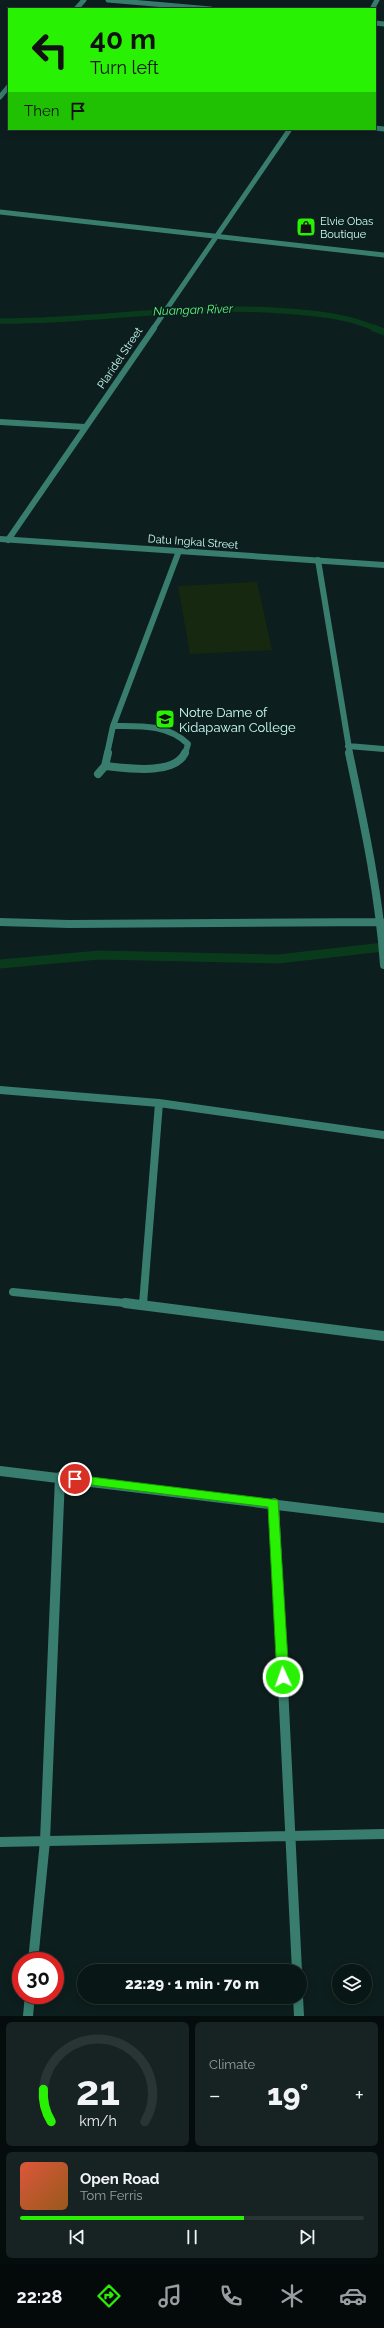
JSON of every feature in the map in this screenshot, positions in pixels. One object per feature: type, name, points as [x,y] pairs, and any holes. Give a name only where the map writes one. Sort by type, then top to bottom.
[{"type":"street","points":[[77,8],[84,0]]},
{"type":"street","points":[[108,0],[199,8]]},
{"type":"street","name":"Plaridel Street","points":[[8,540],[215,236],[289,130]]},
{"type":"street","points":[[0,212],[384,255]]},
{"type":"street","points":[[0,422],[85,427]]},
{"type":"street","name":"Datu Ingkal Street","points":[[0,539],[384,565]]},
{"type":"street","points":[[98,774],[105,766],[113,726],[179,551]]},
{"type":"street","points":[[318,560],[348,746],[373,864],[382,922],[384,965]]},
{"type":"street","points":[[105,766],[136,768],[166,767],[179,761],[186,753],[188,744],[180,735],[153,727],[113,726]]},
{"type":"street","points":[[348,746],[384,749]]},
{"type":"street","points":[[0,922],[69,924],[382,922]]},
{"type":"street","points":[[0,1090],[159,1103],[384,1135]]},
{"type":"street","points":[[144,1305],[159,1103]]},
{"type":"street","points":[[13,1292],[144,1305],[384,1336]]},
{"type":"street","points":[[0,1471],[274,1503],[384,1518]]},
{"type":"street","points":[[34,1952],[46,1841],[60,1477]]},
{"type":"street","points":[[274,1503],[297,1964]]},
{"type":"street","points":[[0,1842],[291,1834],[384,1834]]},
{"type":"street","points":[[28,2016],[29,2004]]},
{"type":"street","points":[[298,2004],[299,2016]]},
{"type":"green space","points":[[257,582],[272,650],[190,654],[178,586]]},
{"type":"waterway","name":"Nuangan River","points":[[0,321],[36,321],[177,311],[249,309],[320,314],[343,318],[377,329]]},
{"type":"waterway","name":"Nuangan River","points":[[374,328],[384,332]]},
{"type":"waterway","points":[[0,964],[99,955],[278,959],[384,947]]},
{"type":"place","name":"Elvie Obas Boutique","points":[[306,227]]},
{"type":"place","name":"Notre Dame of Kidapawan College","points":[[165,719]]},
{"type":"route","points":[[75,1479],[274,1503],[283,1677]]}]
